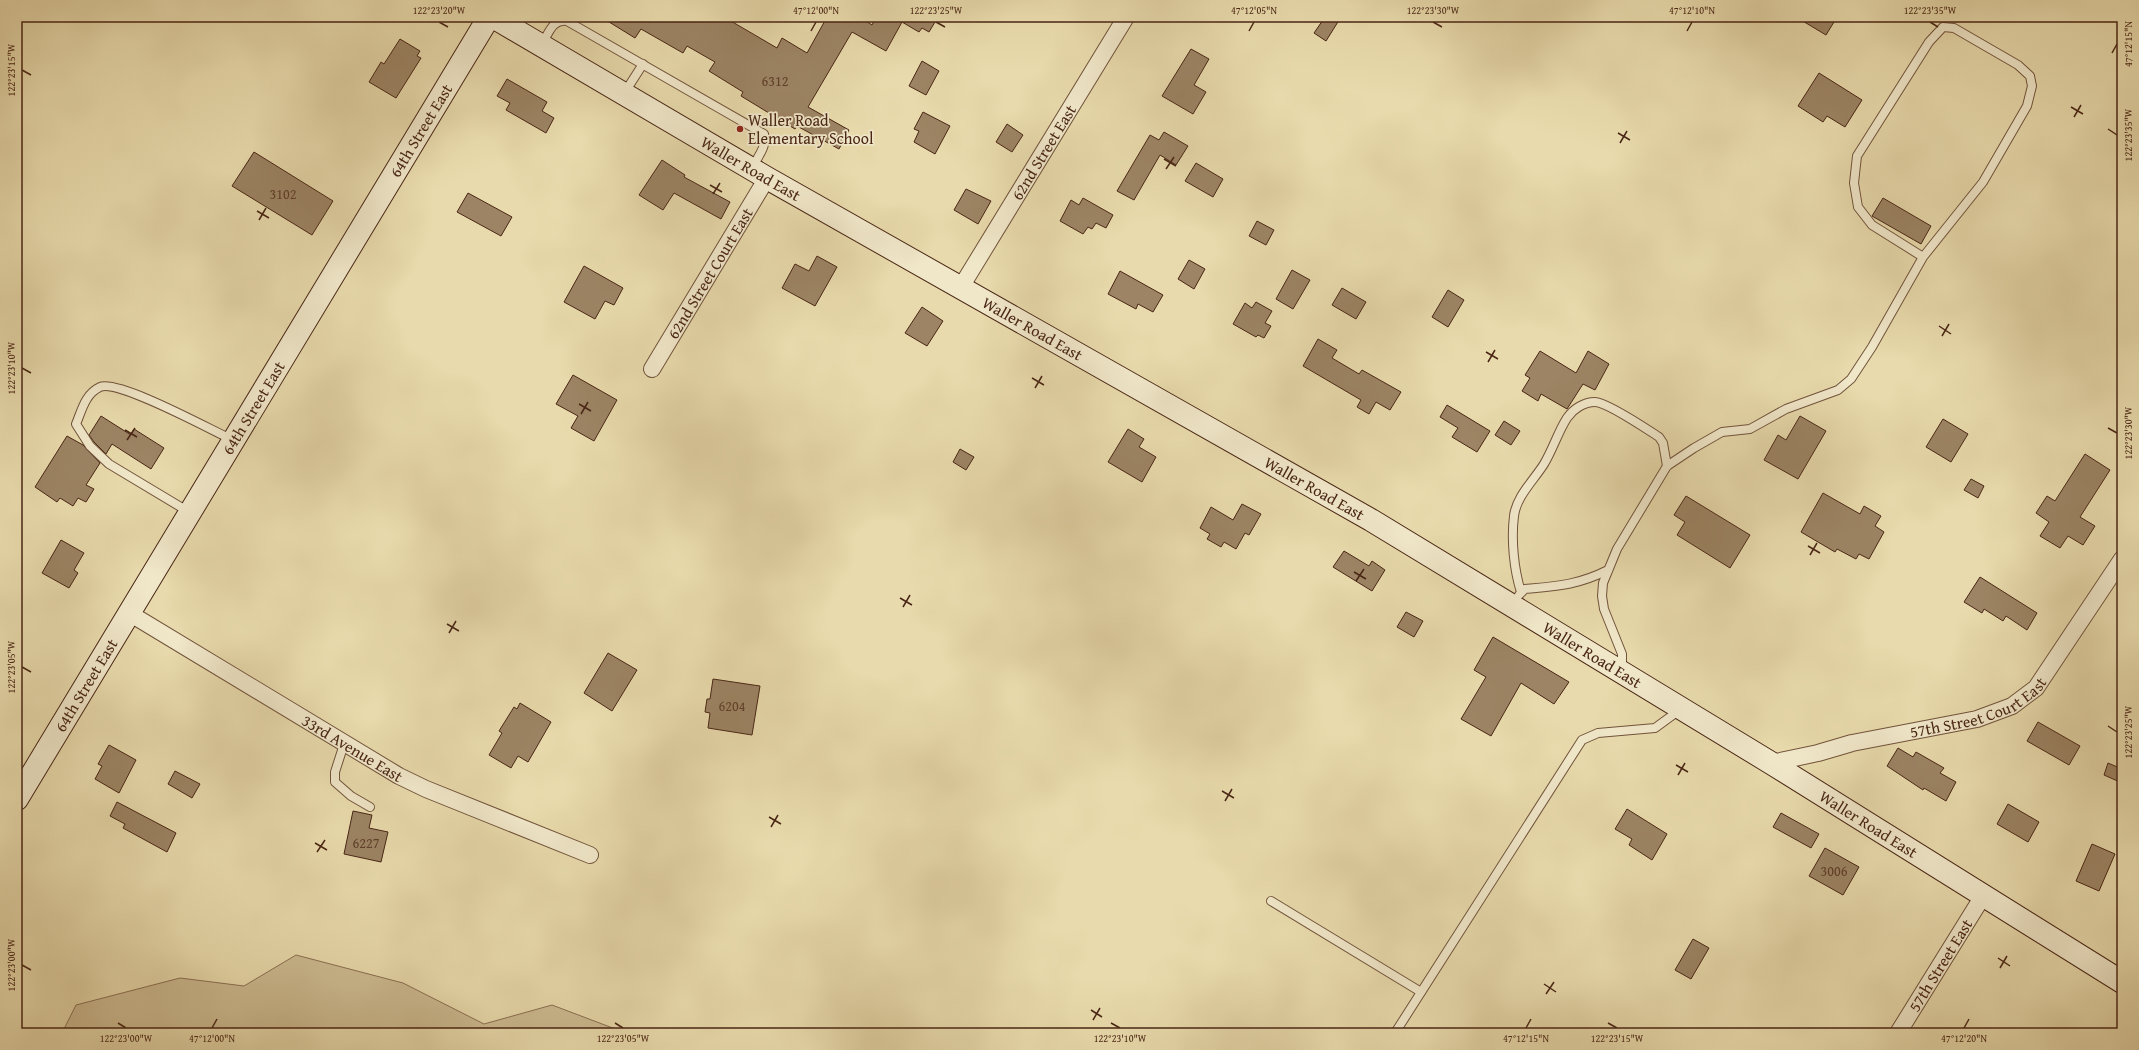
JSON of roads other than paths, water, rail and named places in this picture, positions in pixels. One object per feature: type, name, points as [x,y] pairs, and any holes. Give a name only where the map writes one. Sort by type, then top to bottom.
[{"type":"street","name":"64th Street East","points":[[17,799],[489,17]]},
{"type":"street","name":"Waller Road East","points":[[493,17],[759,173],[1372,520],[1516,598],[1622,673],[1771,763],[2122,982]]},
{"type":"street","name":"62nd Street East","points":[[961,287],[1126,17]]},
{"type":"street","name":"62nd Street Court East","points":[[652,369],[759,173]]},
{"type":"street","name":"57th Street Court East","points":[[1771,763],[1818,753],[1852,743],[1977,719],[2012,706],[2036,688],[2122,559]]},
{"type":"street","name":"33rd Avenue East","points":[[130,613],[399,776],[426,789],[590,855]]},
{"type":"street","name":"57th Street East","points":[[1898,1033],[1983,896]]},
{"type":"lane","points":[[541,45],[554,23],[559,20],[567,21],[764,134],[766,139],[759,173]]},
{"type":"lane","points":[[1622,673],[1622,654],[1604,609],[1602,596],[1608,570],[1617,549],[1668,466],[1694,448],[1722,432],[1750,429],[1786,409],[1838,390],[1851,379],[1872,347],[1923,257],[1983,182],[2027,106],[2032,86],[2030,76],[2018,65],[1954,28],[1943,27],[1925,49],[1858,156],[1854,183],[1858,208],[1872,225],[1923,257]]},
{"type":"lane","points":[[624,94],[642,64]]},
{"type":"lane","points":[[190,513],[109,464],[90,446],[76,424],[89,394],[102,386],[127,390],[233,440]]},
{"type":"lane","points":[[1516,598],[1518,582],[1513,539],[1514,515],[1518,502],[1544,464],[1567,418],[1574,411],[1588,403],[1597,402],[1607,406],[1659,437],[1663,443],[1668,466]]},
{"type":"lane","points":[[1516,598],[1525,588],[1571,584],[1589,579],[1608,570]]},
{"type":"lane","points":[[1395,1033],[1582,740],[1598,733],[1655,728],[1682,709]]},
{"type":"lane","points":[[344,744],[335,772],[335,782],[351,796],[370,807]]},
{"type":"lane","points":[[1271,901],[1421,992]]},
{"type":"place","name":"Waller Road Elementary School","points":[[740,129]]}]
